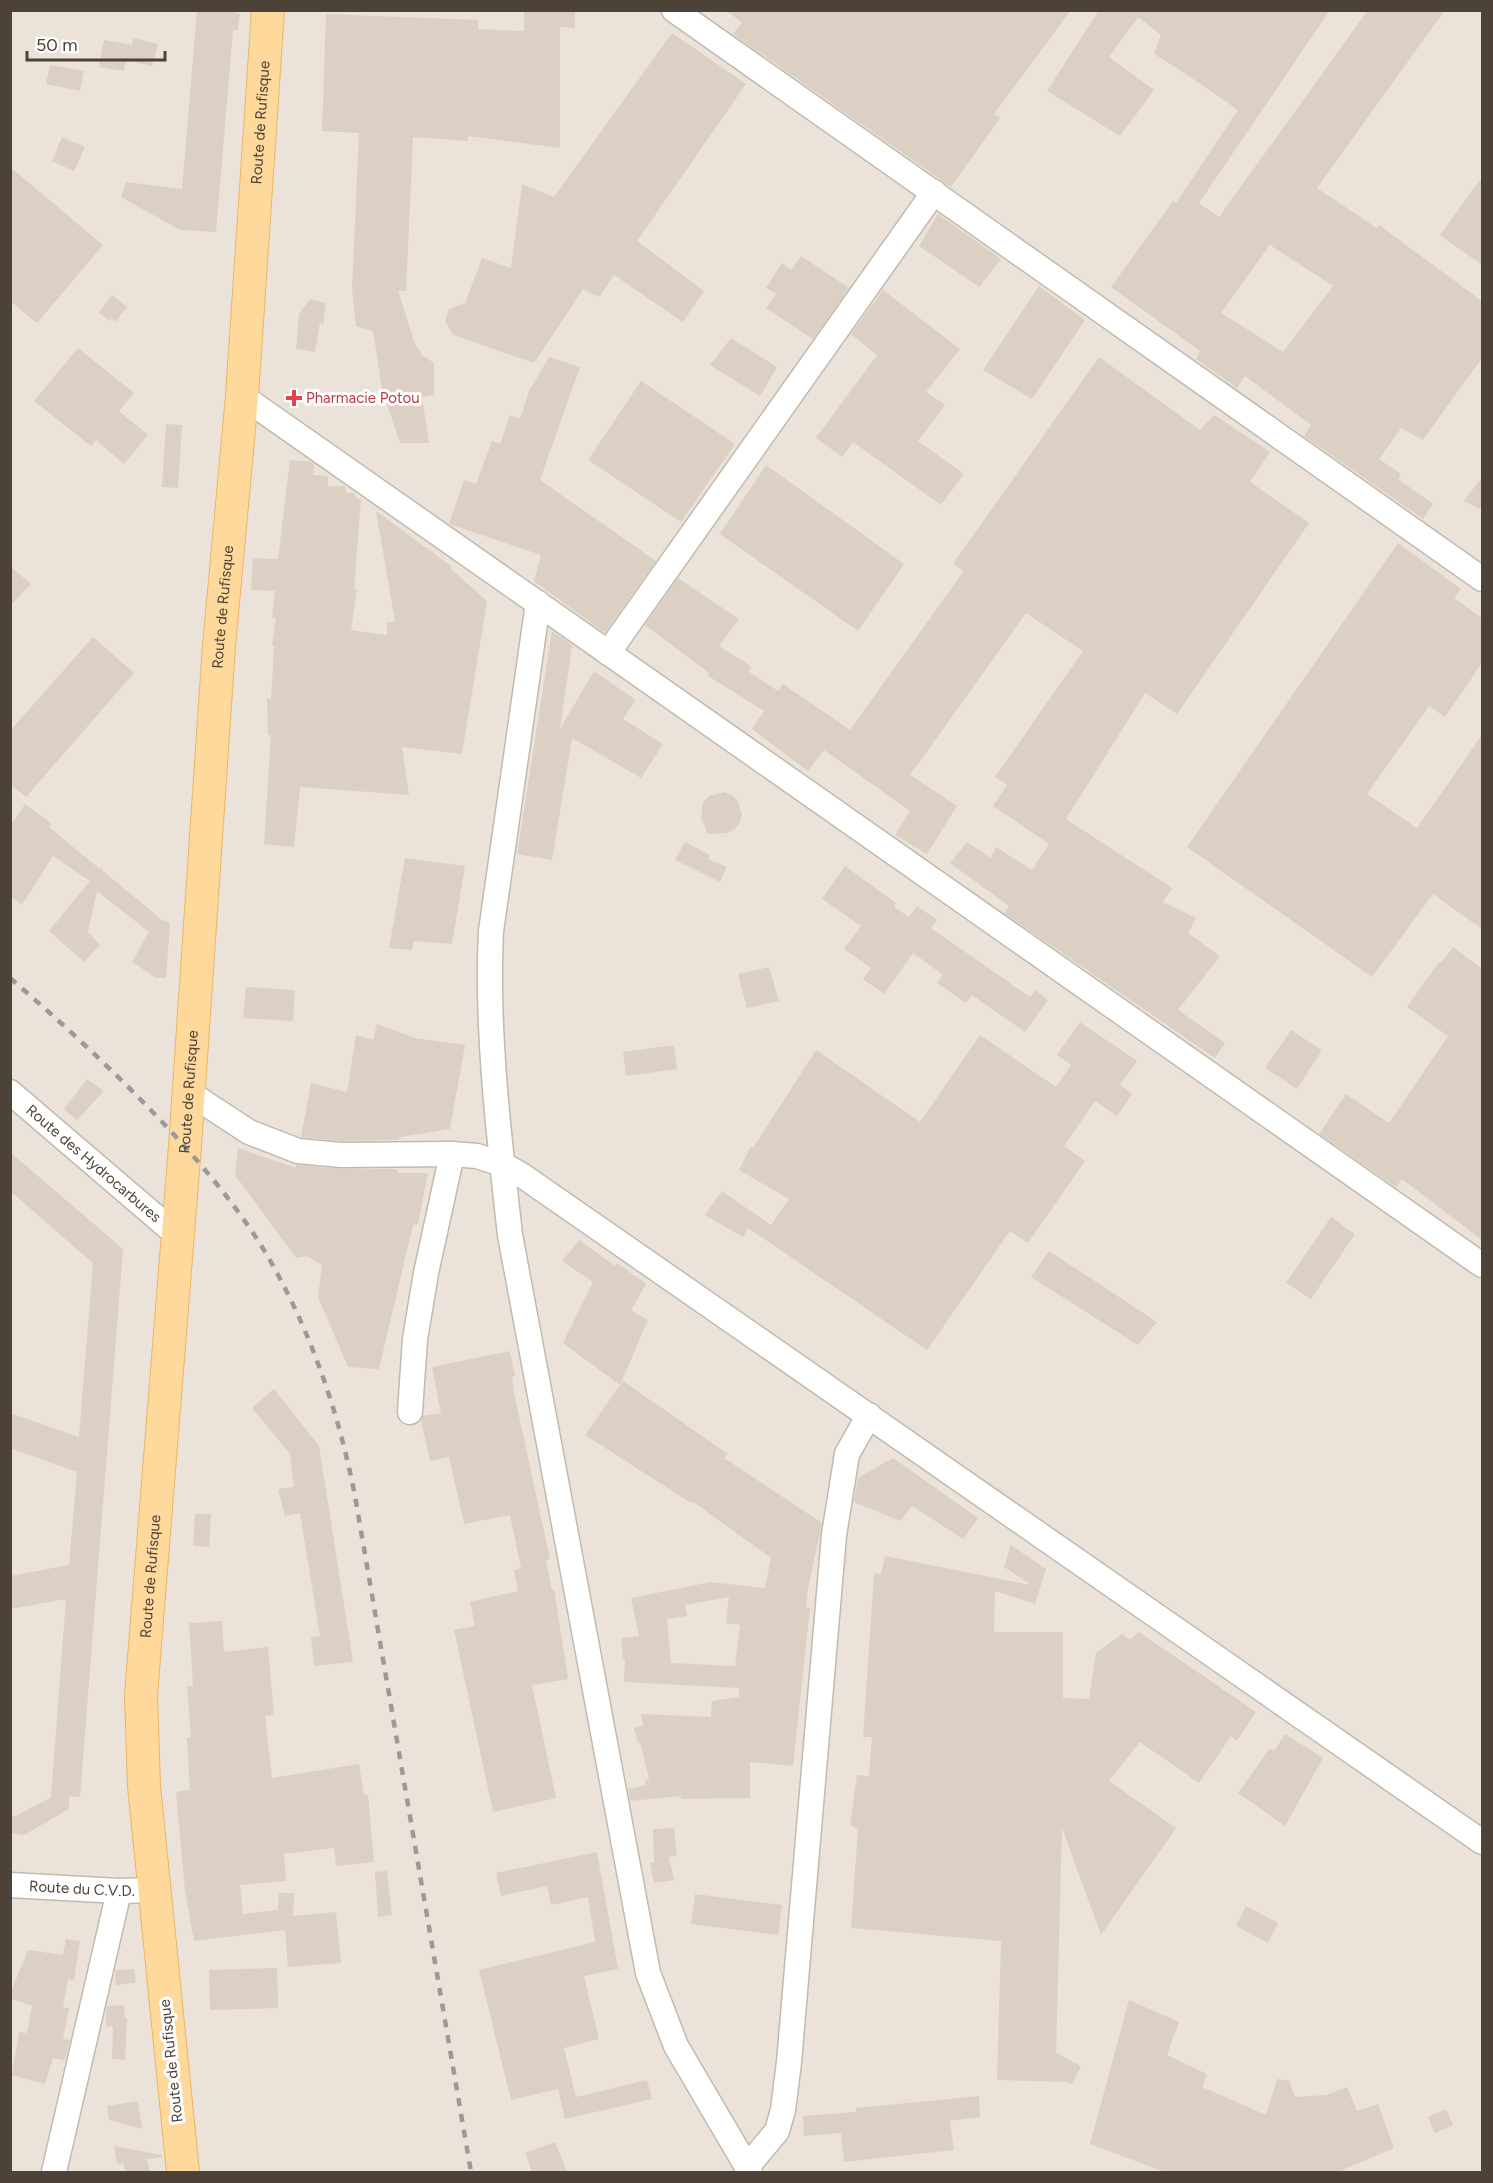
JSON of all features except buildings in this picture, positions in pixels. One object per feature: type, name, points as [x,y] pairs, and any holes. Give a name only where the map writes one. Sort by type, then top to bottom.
[{"type":"main road","name":"Route de Rufisque","points":[[183,2172],[144,1786],[141,1695],[188,1092],[219,646],[242,396],[268,10]]},
{"type":"street","points":[[674,10],[1482,579]]},
{"type":"street","points":[[608,653],[934,192]]},
{"type":"street","points":[[242,396],[1482,1265]]},
{"type":"street","points":[[538,603],[491,931],[488,983],[510,1235],[648,1973],[676,2046],[749,2170],[777,2131],[783,2110],[834,1535],[847,1454],[869,1415]]},
{"type":"street","name":"Route des Hydrocarbures","points":[[10,1092],[177,1235]]},
{"type":"street","points":[[188,1092],[249,1132],[298,1151],[341,1155],[452,1154],[477,1156],[502,1164],[523,1176],[1482,1842]]},
{"type":"street","points":[[410,1412],[415,1339],[430,1252],[452,1154]]},
{"type":"street","name":"Route du C.V.D.","points":[[10,1885],[119,1891],[154,1890]]},
{"type":"street","points":[[54,2172],[119,1891]]},
{"type":"shaded area","points":[[11,11],[1482,11],[1482,2172],[11,2172]]},
{"type":"railway","points":[[10,978],[117,1076],[178,1139],[219,1186],[244,1220],[277,1273],[303,1327],[325,1382],[342,1439],[355,1496],[471,2172]]},
{"type":"place","name":"Pharmacie Potou","points":[[294,398]]}]
